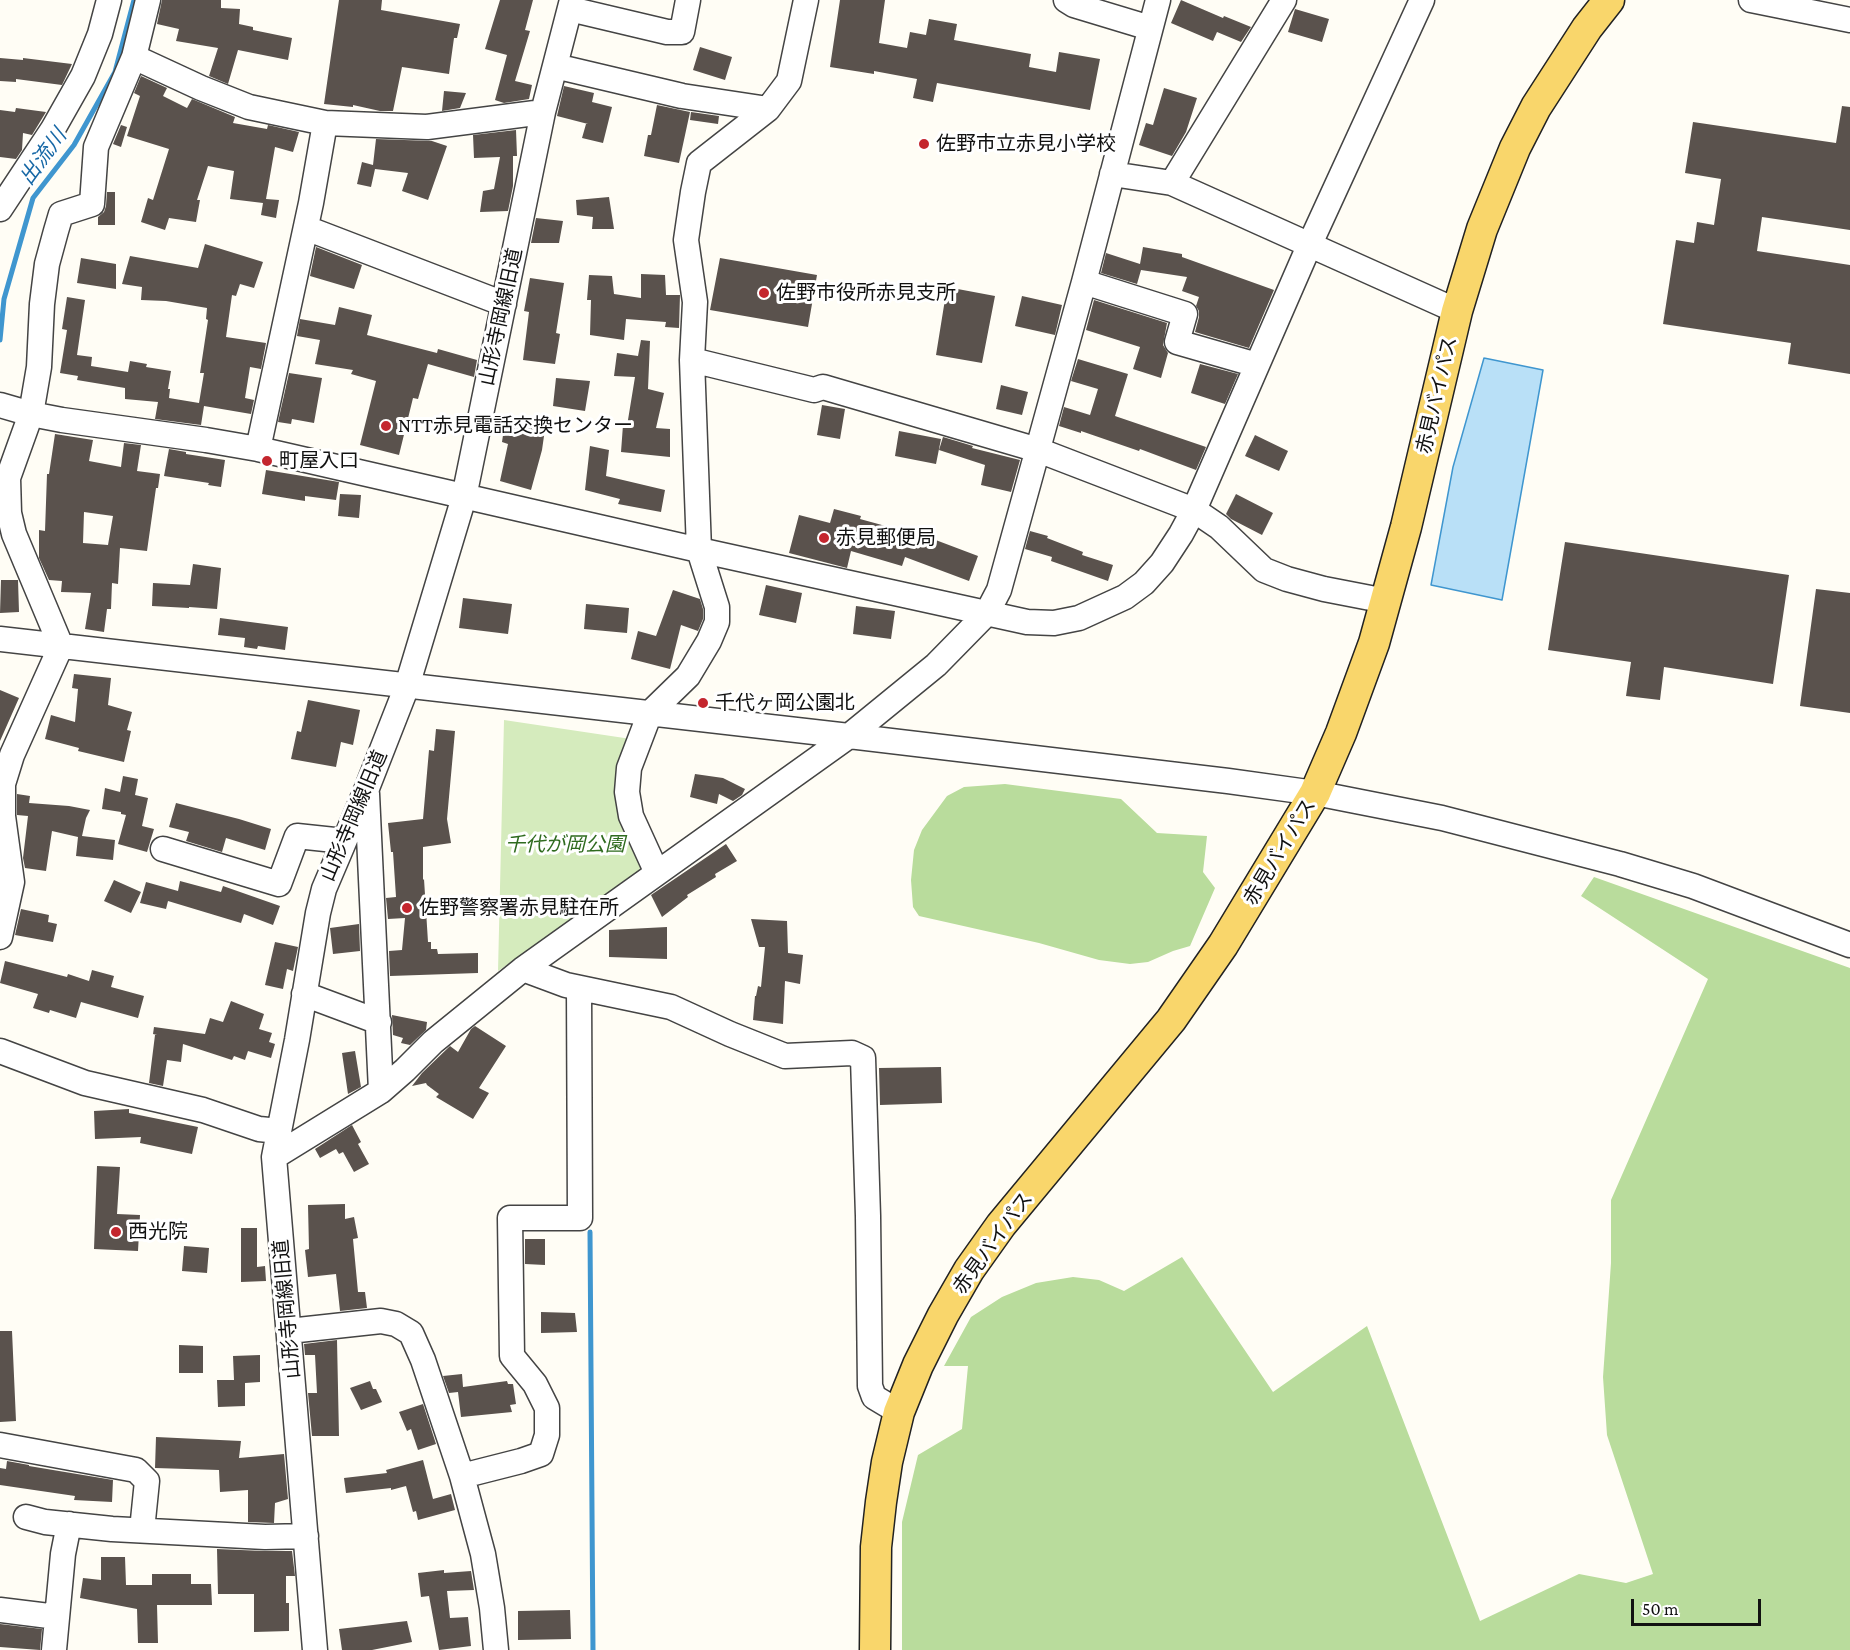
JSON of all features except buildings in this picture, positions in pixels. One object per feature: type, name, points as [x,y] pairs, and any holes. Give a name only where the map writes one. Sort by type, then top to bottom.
[{"type":"main road","name":"赤見バイパス","points":[[875,1650],[876,1547],[887,1462],[899,1413],[918,1365],[969,1270],[1001,1225],[1171,1020],[1223,945],[1315,793],[1359,686],[1386,601],[1456,311],[1482,229],[1515,148],[1536,107],[1587,28],[1609,0]]},
{"type":"street","points":[[0,209],[54,129],[83,76],[100,34],[109,0]]},
{"type":"street","points":[[0,937],[12,882],[3,816],[3,784],[12,755],[62,645],[14,534],[9,513],[8,478],[31,414],[39,367],[42,304],[47,264],[56,231],[61,214],[92,204],[96,147],[134,57],[148,0]]},
{"type":"street","points":[[571,4],[667,32],[682,32],[688,0]]},
{"type":"street","points":[[657,873],[632,816],[627,792],[629,768],[651,713],[688,676],[709,641],[717,622],[717,607],[699,550],[692,360],[694,302],[686,240],[693,192],[699,163],[768,110],[789,81],[806,0]]},
{"type":"street","points":[[1066,0],[1074,5],[1150,28]]},
{"type":"street","points":[[274,1157],[381,1091],[432,1042],[523,969],[849,736],[936,665],[987,613],[999,590],[1084,282],[1158,0]]},
{"type":"street","points":[[1172,183],[1284,0]]},
{"type":"street","points":[[3,406],[31,414],[258,449],[1027,622],[1054,623],[1079,618],[1105,608],[1144,583],[1162,563],[1181,534],[1194,510],[1309,246],[1422,0]]},
{"type":"street","points":[[1751,0],[1850,20]]},
{"type":"street","name":"山形寺岡線旧道","points":[[315,1650],[274,1157],[324,889],[407,686],[464,497],[543,112],[571,4]]},
{"type":"street","points":[[134,57],[249,107],[325,123],[427,127],[543,112]]},
{"type":"street","points":[[555,66],[682,96],[768,110]]},
{"type":"street","points":[[258,449],[306,228],[325,123]]},
{"type":"street","points":[[1112,174],[1172,183],[1456,311]]},
{"type":"street","points":[[306,228],[504,304]]},
{"type":"street","points":[[1084,282],[1185,314],[1177,342],[1257,365]]},
{"type":"street","points":[[692,360],[814,390],[824,387],[1038,450],[1194,510],[1219,527],[1264,570],[1324,589],[1386,601]]},
{"type":"street","points":[[0,639],[1217,779],[1315,793],[1442,818],[1620,864],[1702,890],[1850,945]]},
{"type":"street","points":[[367,788],[381,1091]]},
{"type":"street","points":[[163,849],[279,884],[297,836],[344,841]]},
{"type":"street","points":[[523,969],[566,985],[671,1006],[730,1034],[785,1056],[852,1053],[863,1058],[870,1386],[874,1397],[899,1413]]},
{"type":"street","points":[[462,1476],[541,1454],[547,1435],[547,1408],[535,1384],[512,1356],[510,1218],[580,1218],[579,988]]},
{"type":"street","points":[[304,994],[379,1022]]},
{"type":"street","points":[[0,1051],[85,1083],[203,1110],[259,1129],[279,1131]]},
{"type":"street","points":[[289,1331],[381,1321],[396,1324],[411,1333],[423,1360],[462,1476],[483,1554],[496,1650]]},
{"type":"street","points":[[0,1445],[136,1470],[147,1481],[142,1530]]},
{"type":"street","points":[[26,1516],[45,1522],[112,1529],[306,1536]]},
{"type":"street","points":[[54,1650],[63,1554],[69,1524]]},
{"type":"street","points":[[0,1610],[57,1617]]},
{"type":"green space","name":"千代が岡公園","points":[[504,720],[631,739],[623,815],[642,871],[498,971]]},
{"type":"green space","points":[[1005,784],[1121,799],[1157,833],[1207,836],[1203,872],[1215,888],[1190,946],[1148,962],[1130,964],[1099,960],[1039,943],[919,916],[913,907],[911,880],[914,850],[922,830],[947,796],[964,787]]},
{"type":"green space","points":[[1594,877],[1850,968],[1850,1650],[902,1650],[902,1522],[918,1455],[962,1429],[968,1366],[944,1366],[971,1317],[1002,1297],[1036,1283],[1073,1277],[1099,1280],[1124,1291],[1182,1257],[1273,1392],[1367,1326],[1480,1621],[1579,1574],[1626,1583],[1653,1574],[1607,1435],[1603,1377],[1611,1263],[1611,1200],[1708,979],[1581,896]]},
{"type":"water","points":[[1484,358],[1543,370],[1502,600],[1431,585],[1453,467]]},
{"type":"waterway","name":"出流川","points":[[0,340],[4,299],[33,198],[74,145],[115,72],[134,0]]},
{"type":"waterway","points":[[590,1232],[593,1650]]},
{"type":"place","name":"佐野市立赤見小学校","points":[[924,144]]},
{"type":"place","name":"佐野市役所赤見支所","points":[[764,293]]},
{"type":"place","name":"NTT赤見電話交換センター","points":[[386,426]]},
{"type":"place","name":"町屋入口","points":[[267,461]]},
{"type":"place","name":"赤見郵便局","points":[[824,538]]},
{"type":"place","name":"千代ヶ岡公園北","points":[[703,703]]},
{"type":"place","name":"佐野警察署赤見駐在所","points":[[407,908]]},
{"type":"place","name":"西光院","points":[[116,1232]]}]
